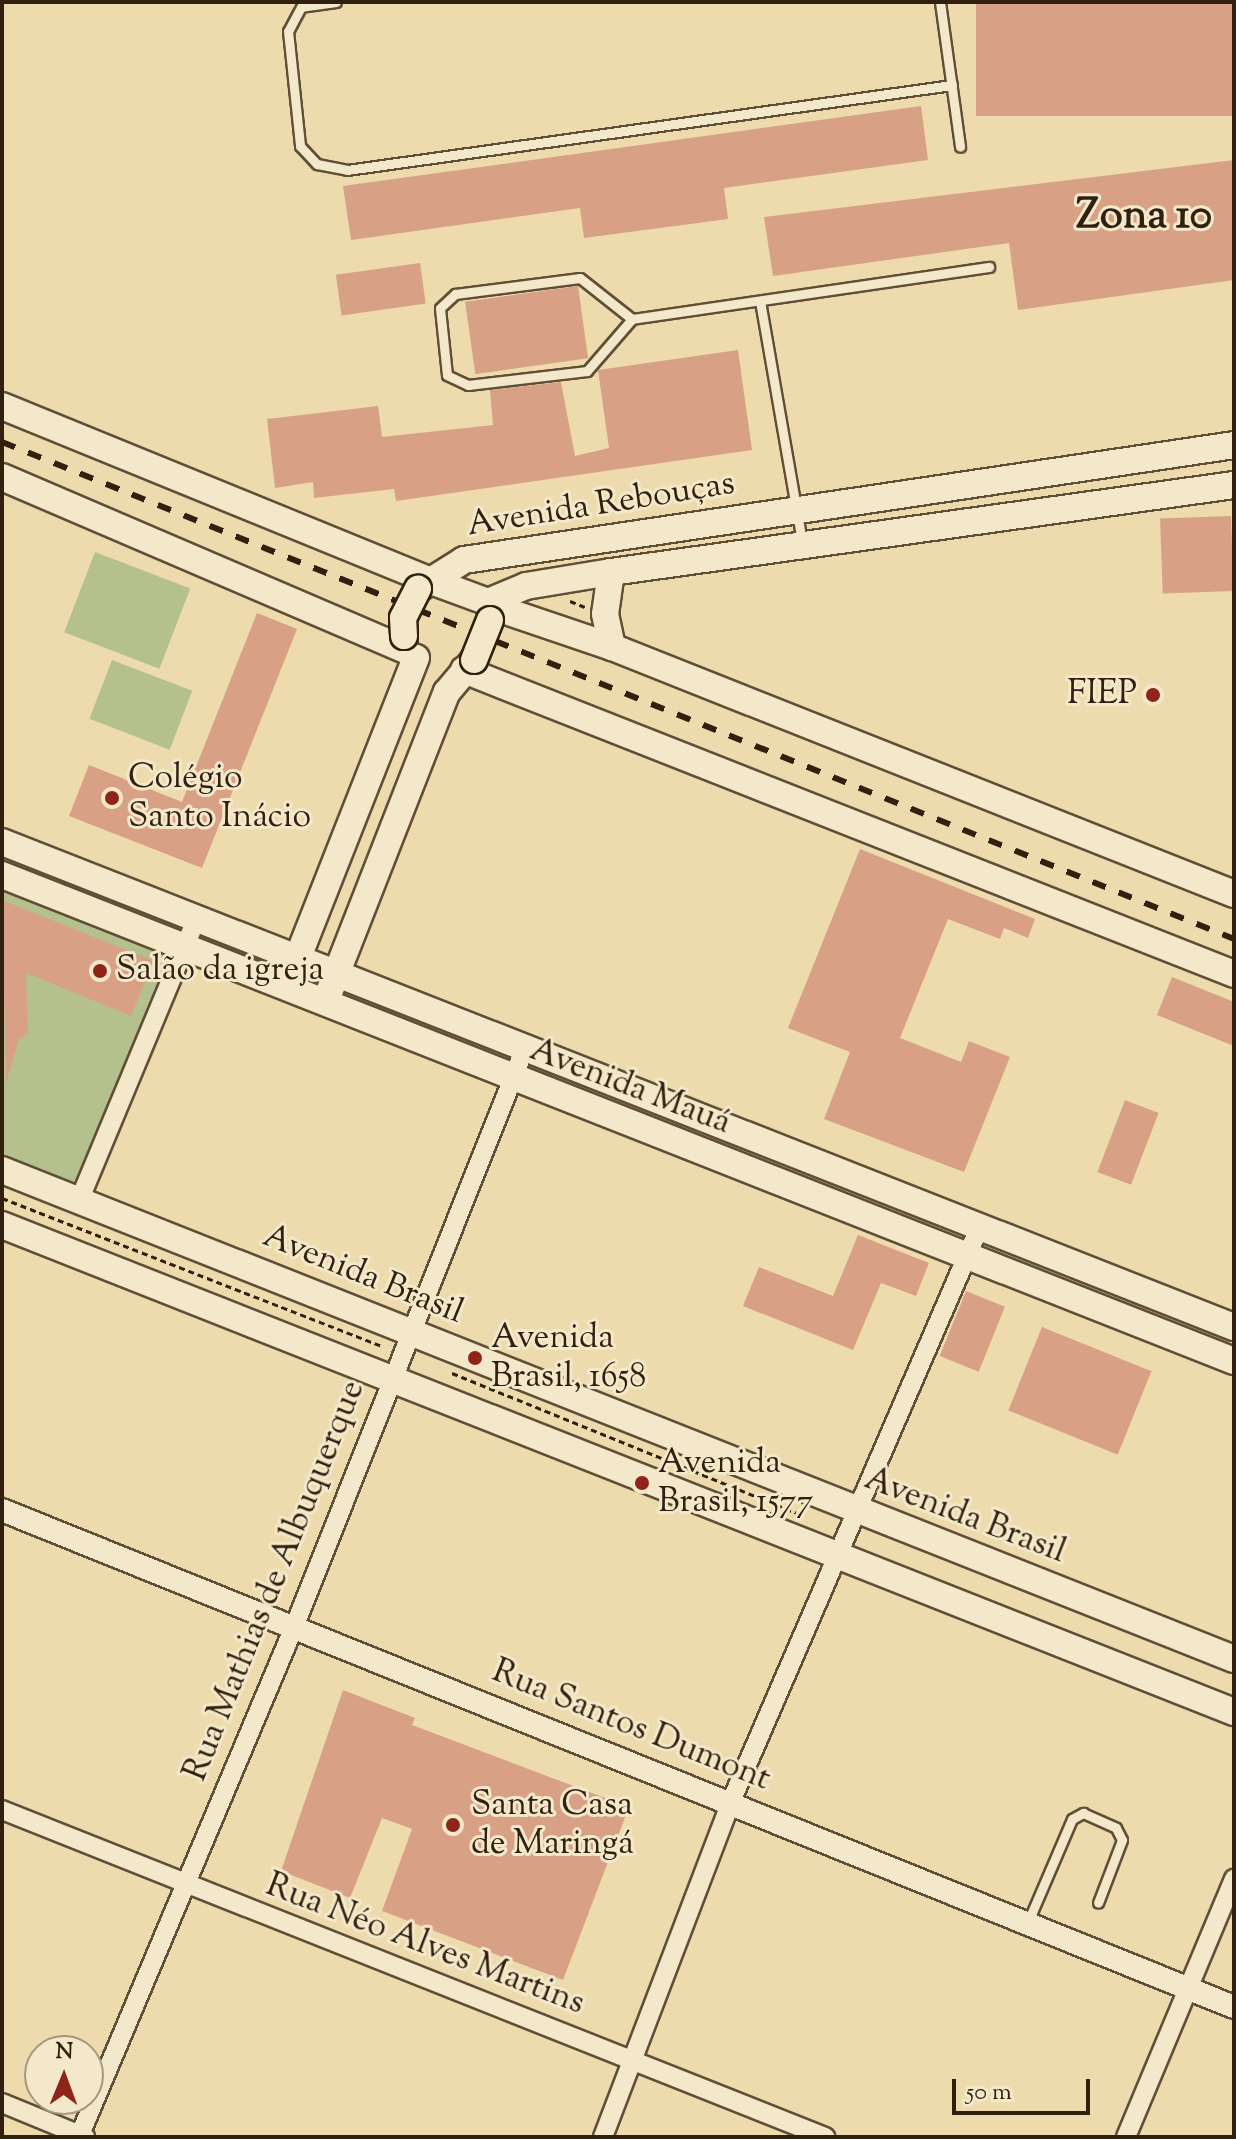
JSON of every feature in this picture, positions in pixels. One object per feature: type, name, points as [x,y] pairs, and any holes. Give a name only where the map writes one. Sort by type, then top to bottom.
[{"type":"main road","points":[[2,406],[491,610],[612,647],[1234,894]]},
{"type":"main road","name":"Avenida Rebouças","points":[[427,584],[464,560],[1234,445]]},
{"type":"main road","points":[[1053,472],[1058,511]]},
{"type":"main road","points":[[2,477],[408,648],[465,667],[1234,974]]},
{"type":"main road","name":"Avenida Rebouças","points":[[491,610],[526,586],[1234,485]]},
{"type":"main road","points":[[611,572],[605,614],[612,647]]},
{"type":"main road","points":[[285,989],[357,809],[408,648],[403,618],[427,584]]},
{"type":"main road","points":[[324,1005],[395,823],[491,610]]},
{"type":"main road","points":[[357,809],[395,823]]},
{"type":"main road","name":"Avenida Mauá","points":[[2,842],[1234,1327]]},
{"type":"main road","name":"Avenida Mauá","points":[[2,875],[513,1080],[1234,1361]]},
{"type":"main road","name":"Avenida Brasil","points":[[2,1170],[858,1513],[1234,1659]]},
{"type":"main road","points":[[2,1225],[1234,1712]]},
{"type":"street","points":[[79,1201],[197,918]]},
{"type":"street","name":"Rua Mathias de Albuquerque","points":[[82,2136],[183,1885],[295,1625],[525,1048]]},
{"type":"street","points":[[603,2137],[730,1804],[980,1226]]},
{"type":"street","name":"Rua Santos Dumont","points":[[2,1510],[295,1625],[1234,2007]]},
{"type":"street","name":"Rua Néo Alves Martins","points":[[2,1810],[183,1885],[825,2137]]},
{"type":"street","points":[[1126,2137],[1234,1879]]},
{"type":"street","points":[[2,2103],[82,2136]]},
{"type":"lane","points":[[336,2],[301,7],[288,31],[300,146],[317,164],[347,170],[952,85]]},
{"type":"lane","points":[[940,2],[960,147]]},
{"type":"lane","points":[[632,319],[580,278],[455,294],[440,308],[447,375],[468,385],[587,371],[632,319],[989,267]]},
{"type":"lane","points":[[760,301],[802,546]]},
{"type":"lane","points":[[1027,1924],[1072,1819],[1083,1813],[1116,1828],[1122,1840],[1098,1903]]},
{"type":"green space","points":[[95,552],[190,589],[159,669],[64,632]]},
{"type":"green space","points":[[112,660],[192,691],[170,750],[89,719]]},
{"type":"green space","points":[[2,875],[184,948],[79,1201],[2,1170]]},
{"type":"building","points":[[976,2],[1234,2],[1234,116],[976,116]]},
{"type":"building","points":[[921,106],[928,160],[724,188],[728,219],[584,238],[580,208],[351,240],[343,186]]},
{"type":"building","points":[[1234,160],[1234,280],[1018,310],[1009,243],[773,276],[764,217]]},
{"type":"building","points":[[420,263],[426,304],[342,315],[336,275]]},
{"type":"building","points":[[578,286],[588,358],[475,374],[465,302]]},
{"type":"building","points":[[738,350],[752,450],[396,501],[394,489],[314,498],[313,482],[275,488],[267,419],[378,406],[382,437],[493,425],[490,390],[561,382],[575,456],[609,448],[598,370]]},
{"type":"building","points":[[1231,516],[1234,591],[1163,593],[1160,518]]},
{"type":"building","name":"Colégio Santo Inácio","points":[[257,613],[297,629],[202,868],[69,816],[89,765],[182,802]]},
{"type":"building","points":[[860,849],[1035,919],[1028,938],[1004,928],[1000,939],[948,919],[900,1038],[961,1062],[969,1041],[1010,1057],[964,1172],[824,1119],[850,1052],[788,1028]]},
{"type":"building","points":[[2,900],[154,961],[131,1016],[26,973],[28,1033],[19,1039],[6,1083]]},
{"type":"building","points":[[1172,977],[1234,1002],[1234,1046],[1157,1015]]},
{"type":"building","points":[[1125,1100],[1159,1113],[1131,1185],[1097,1172]]},
{"type":"building","points":[[858,1235],[929,1263],[916,1296],[881,1283],[853,1350],[743,1306],[759,1267],[833,1296]]},
{"type":"building","points":[[966,1291],[1005,1307],[979,1372],[940,1356]]},
{"type":"building","points":[[1042,1327],[1151,1371],[1118,1455],[1008,1410]]},
{"type":"building","points":[[343,1690],[415,1718],[412,1725],[629,1807],[563,1980],[382,1911],[412,1829],[382,1818],[350,1898],[281,1871]]},
{"type":"railway","points":[[2,442],[1234,939]]},
{"type":"place","name":"FIEP","points":[[1153,695]]},
{"type":"place","name":"Colégio Santo Inácio","points":[[112,798]]},
{"type":"place","name":"Salão da igreja","points":[[100,971]]},
{"type":"place","name":"Avenida Brasil, 1658","points":[[475,1358]]},
{"type":"place","name":"Avenida Brasil, 1577","points":[[642,1483]]},
{"type":"place","name":"Santa Casa de Maringá","points":[[453,1825]]},
{"type":"district","name":"Zona 10","points":[[1144,217]]}]
